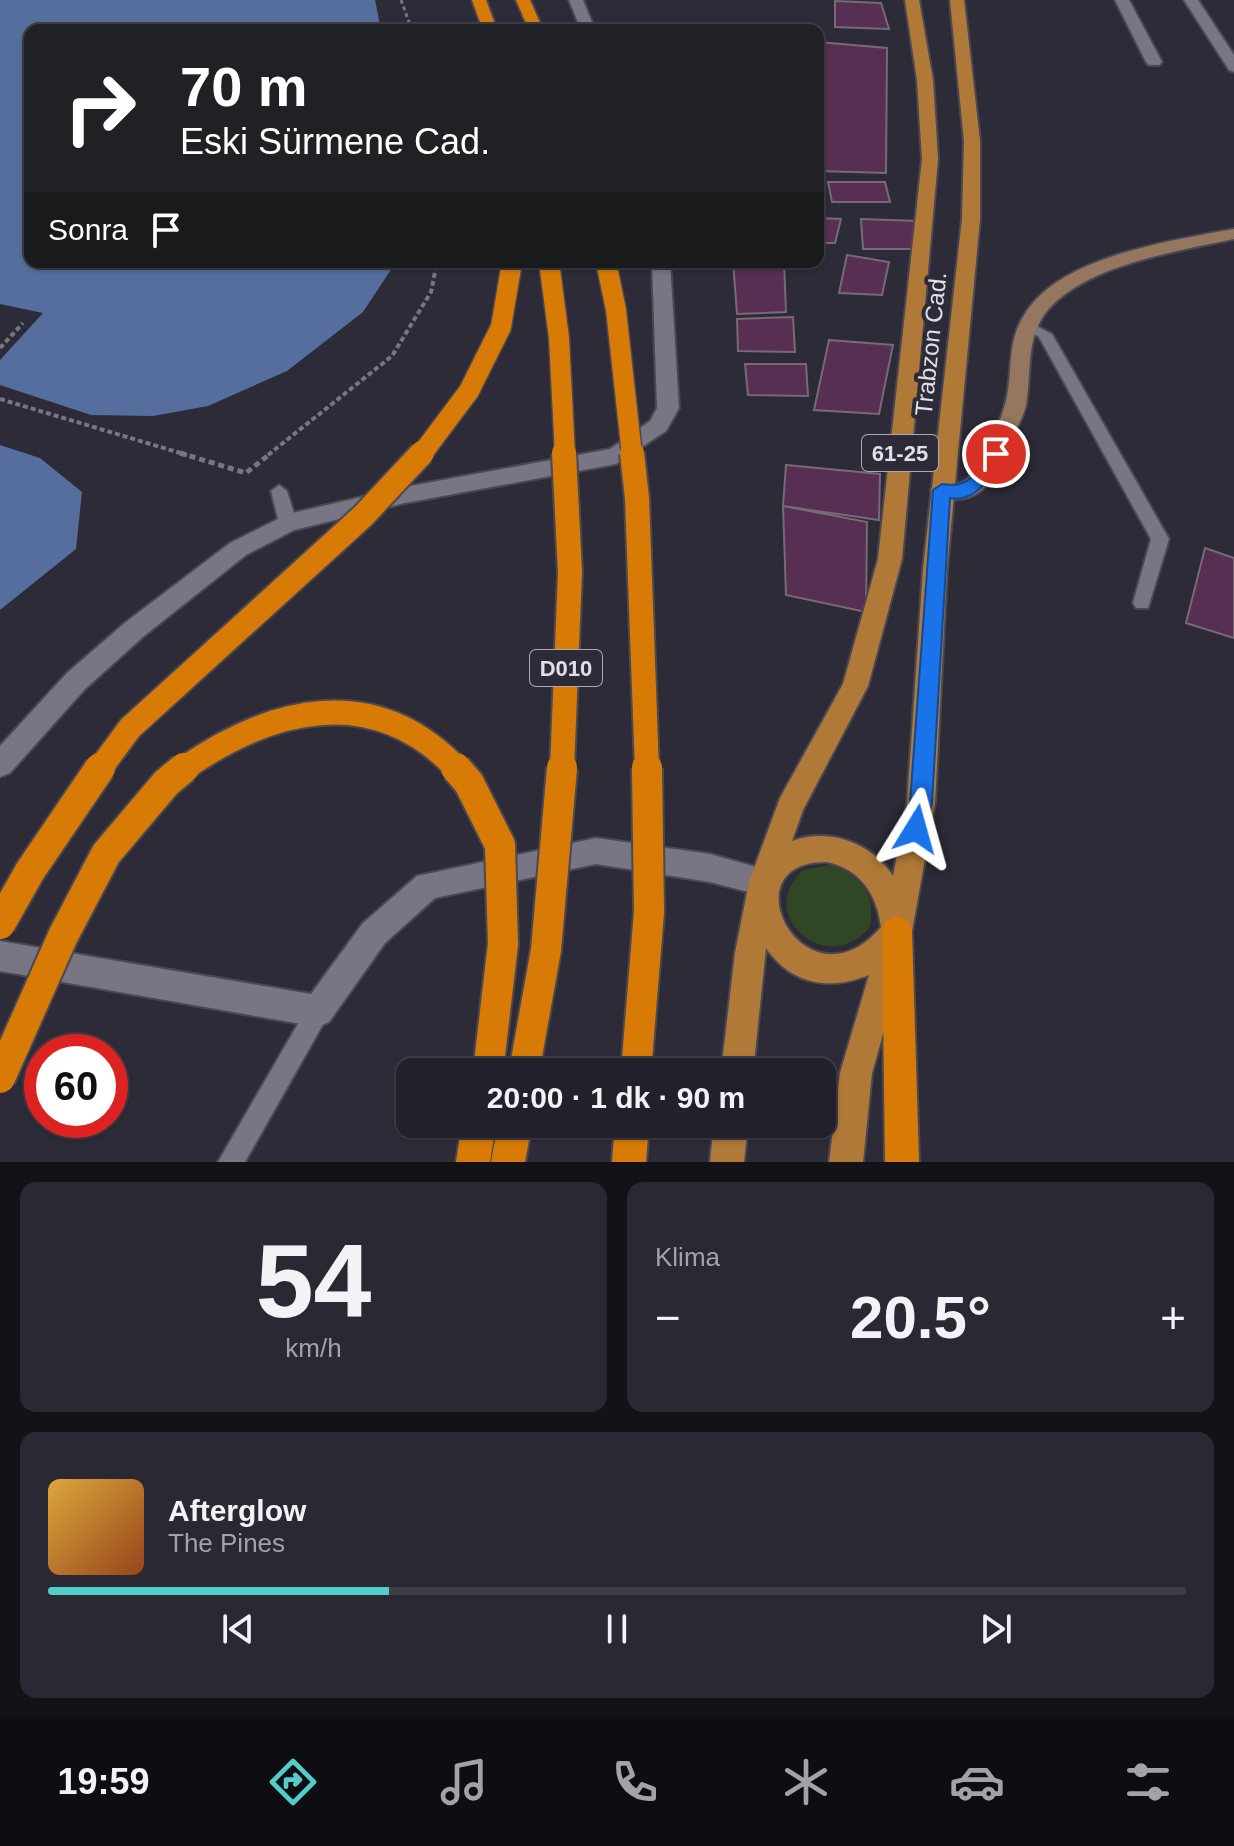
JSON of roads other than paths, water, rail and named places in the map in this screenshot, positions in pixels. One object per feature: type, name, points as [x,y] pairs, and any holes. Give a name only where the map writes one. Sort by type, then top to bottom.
[{"type":"highway","points":[[479,0],[488,24]]},
{"type":"highway","points":[[523,0],[533,24]]},
{"type":"highway","points":[[0,924],[20,882],[129,730],[296,578],[427,451],[484,367],[503,323],[511,268]]},
{"type":"highway","name":"D010","points":[[527,1058],[546,950],[561,785],[570,572],[559,338],[550,268]]},
{"type":"highway","points":[[607,268],[616,310],[637,498],[644,656],[649,912],[637,1058]]},
{"type":"highway","points":[[0,1078],[62,938],[107,851],[172,777],[229,738],[289,716],[330,710],[380,715],[430,740],[468,780],[498,834],[506,911],[490,1058]]},
{"type":"highway","points":[[897,931],[902,1162]]},
{"type":"highway","points":[[473,1162],[477,1138]]},
{"type":"highway","points":[[508,1162],[512,1138]]},
{"type":"highway","points":[[629,1162],[631,1138]]},
{"type":"main road","name":"Trabzon Cad.","points":[[764,882],[790,807],[855,686],[890,559],[930,159],[925,80],[912,0]]},
{"type":"main road","name":"Trabzon Cad.","points":[[897,931],[921,803],[942,490],[971,219],[972,141],[957,0]]},
{"type":"main road","points":[[818,847],[839,850],[859,859],[875,873],[895,911],[897,931],[880,951],[865,962],[846,969],[826,969],[804,963],[785,950],[771,933],[763,913],[764,882],[782,860],[799,850],[818,847]]},
{"type":"main road","name":"61-25","points":[[738,1058],[751,940],[764,882]]},
{"type":"main road","name":"61-25","points":[[846,1162],[856,1073],[897,931]]},
{"type":"main road","points":[[727,1162],[730,1138]]},
{"type":"street","points":[[576,0],[586,24]]},
{"type":"street","points":[[1122,0],[1154,62]]},
{"type":"street","points":[[1191,0],[1234,67]]},
{"type":"street","points":[[942,490],[958,493],[973,487],[988,468],[1015,407],[1021,342],[1040,307],[1084,273],[1164,248],[1234,234]]},
{"type":"street","points":[[0,765],[76,681],[135,629],[238,549],[288,523],[405,495],[616,456],[658,426],[668,408],[661,268]]},
{"type":"street","points":[[0,956],[318,1011],[374,933],[427,886],[596,851],[710,868],[764,882]]},
{"type":"lane","points":[[1029,327],[1045,334],[1160,539],[1142,603]]},
{"type":"lane","points":[[279,491],[288,523]]},
{"type":"lane","points":[[231,1162],[318,1011]]},
{"type":"water","points":[[0,0],[375,0],[380,24],[24,24],[24,268],[390,268],[363,312],[287,371],[208,406],[153,416],[91,415],[0,385],[0,360],[43,313],[0,304]]},
{"type":"water","points":[[0,445],[40,458],[82,492],[76,549],[0,610]]}]
